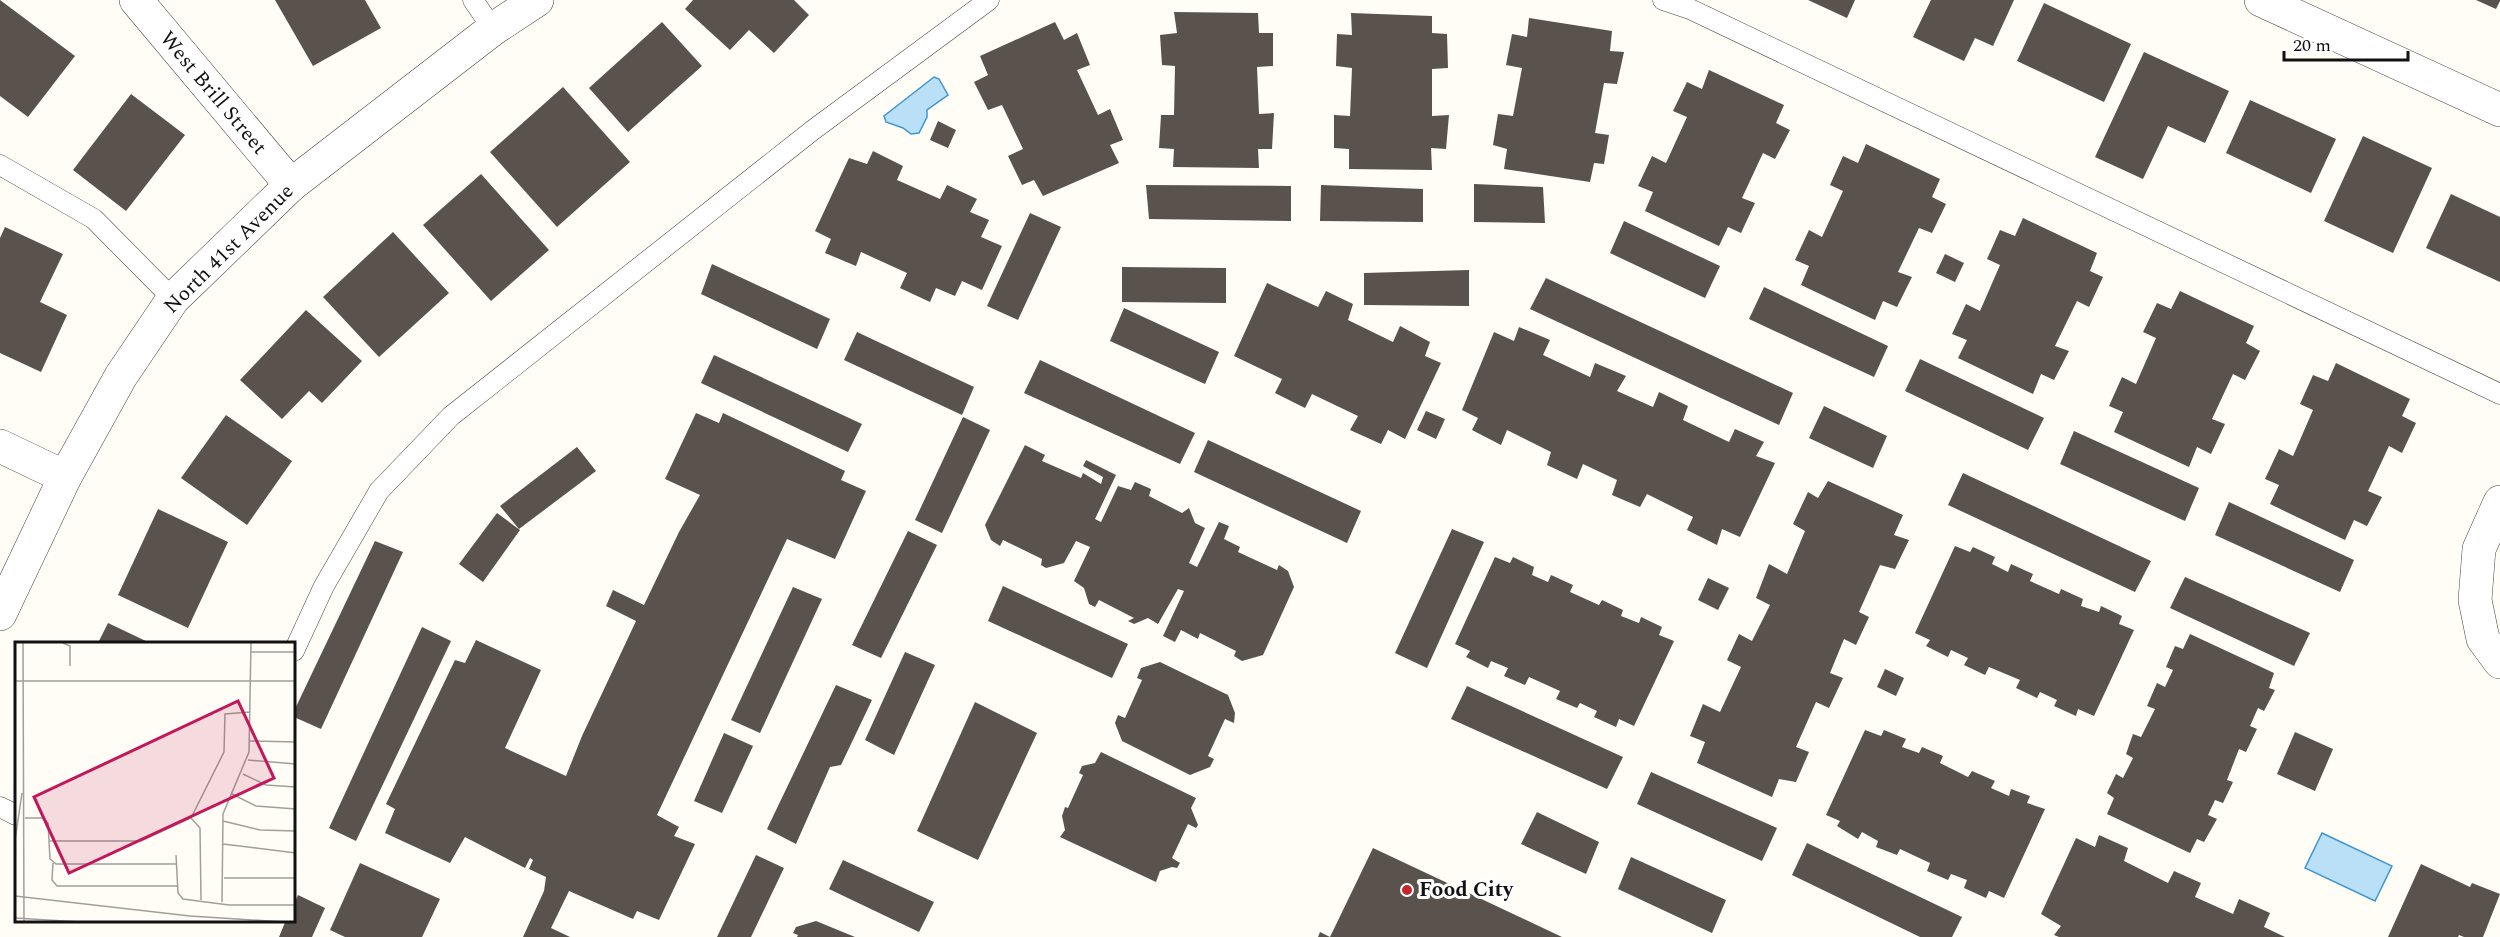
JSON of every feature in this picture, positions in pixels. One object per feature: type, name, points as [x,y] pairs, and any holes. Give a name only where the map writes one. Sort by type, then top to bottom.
[{"type":"street","name":"West Brill Street","points":[[136,0],[291,185]]},
{"type":"street","name":"North 41st Avenue","points":[[0,614],[65,477],[122,376],[173,299],[291,185],[494,29],[537,0]]},
{"type":"street","points":[[2261,0],[2500,110]]},
{"type":"street","points":[[0,446],[65,477]]},
{"type":"street","points":[[2500,502],[2479,549],[2475,600],[2483,639],[2500,662]]},
{"type":"lane","points":[[473,0],[494,29]]},
{"type":"lane","points":[[296,647],[324,586],[378,491],[452,416],[568,326],[678,234],[813,130],[989,0]]},
{"type":"lane","points":[[1663,0],[1690,9],[2500,394]]},
{"type":"lane","points":[[0,165],[94,219],[173,299]]},
{"type":"lane","points":[[0,807],[15,814]]},
{"type":"water","points":[[934,77],[939,79],[948,95],[927,110],[927,117],[919,133],[911,134],[903,128],[886,122],[884,116]]},
{"type":"water","points":[[2322,833],[2392,866],[2375,901],[2305,868]]},
{"type":"building","points":[[0,0],[75,56],[28,117],[0,96]]},
{"type":"building","points":[[275,0],[365,0],[381,28],[313,66]]},
{"type":"building","points":[[693,0],[794,0],[809,15],[774,53],[749,30],[730,50],[685,9]]},
{"type":"building","points":[[1808,0],[1855,0],[1847,18]]},
{"type":"building","points":[[1931,0],[2014,0],[1993,46],[1975,38],[1964,61],[1913,37]]},
{"type":"building","points":[[2476,0],[2500,0],[2500,1],[2496,9]]},
{"type":"building","points":[[2044,3],[2131,44],[2104,102],[2017,61]]},
{"type":"building","points":[[1174,12],[1258,13],[1259,33],[1273,33],[1273,66],[1257,67],[1259,114],[1274,113],[1272,149],[1258,149],[1259,168],[1173,167],[1174,149],[1159,148],[1161,115],[1174,115],[1175,66],[1162,65],[1160,35],[1177,33]]},
{"type":"building","points":[[1351,13],[1432,16],[1432,33],[1447,34],[1448,68],[1432,69],[1432,116],[1449,115],[1446,149],[1431,148],[1432,170],[1349,169],[1349,149],[1334,148],[1334,115],[1350,116],[1352,68],[1336,66],[1337,34],[1352,35]]},
{"type":"building","points":[[1529,18],[1612,31],[1610,51],[1624,52],[1617,84],[1604,83],[1595,133],[1609,135],[1604,164],[1594,163],[1590,182],[1504,169],[1507,149],[1493,145],[1498,114],[1513,116],[1522,68],[1506,65],[1512,34],[1527,37]]},
{"type":"building","points":[[662,22],[702,66],[628,132],[589,88]]},
{"type":"building","points":[[1055,22],[1064,40],[1077,33],[1090,65],[1077,70],[1098,115],[1110,109],[1123,140],[1110,145],[1119,163],[1043,196],[1034,180],[1022,185],[1008,156],[1023,149],[1002,105],[988,110],[974,82],[988,75],[980,56]]},
{"type":"building","points":[[2144,52],[2229,91],[2205,143],[2168,126],[2143,179],[2095,157]]},
{"type":"building","points":[[1709,70],[1784,105],[1776,123],[1790,130],[1775,159],[1763,153],[1742,198],[1755,203],[1741,233],[1728,227],[1719,246],[1645,211],[1653,192],[1638,186],[1652,156],[1666,163],[1687,117],[1673,111],[1687,82],[1702,89]]},
{"type":"building","points":[[563,87],[630,162],[557,227],[490,152]]},
{"type":"building","points":[[131,94],[185,135],[126,211],[73,170]]},
{"type":"building","points":[[2250,100],[2336,139],[2311,193],[2226,153]]},
{"type":"building","points":[[938,121],[956,130],[948,148],[930,140]]},
{"type":"building","points":[[2363,136],[2432,168],[2393,253],[2324,221]]},
{"type":"building","points":[[1866,144],[1940,179],[1932,197],[1946,204],[1932,233],[1919,228],[1898,272],[1912,277],[1897,307],[1883,301],[1875,320],[1801,285],[1809,266],[1795,260],[1809,230],[1822,237],[1843,191],[1830,185],[1843,156],[1858,163]]},
{"type":"building","points":[[873,151],[903,166],[897,180],[940,199],[947,185],[977,199],[970,212],[989,220],[981,237],[1002,246],[982,290],[962,281],[955,296],[936,288],[930,302],[900,288],[907,273],[861,252],[856,266],[825,253],[831,239],[815,231],[849,158],[867,164]]},
{"type":"building","points":[[481,174],[549,250],[491,301],[423,225]]},
{"type":"building","points":[[1474,184],[1543,187],[1545,223],[1474,222]]},
{"type":"building","points":[[1146,185],[1291,186],[1291,221],[1149,219]]},
{"type":"building","points":[[1321,185],[1423,189],[1423,222],[1320,221]]},
{"type":"building","points":[[2451,194],[2500,217],[2500,282],[2426,248]]},
{"type":"building","points":[[1030,213],[1061,227],[1018,320],[987,306]]},
{"type":"building","points":[[2023,218],[2097,253],[2090,271],[2103,277],[2089,307],[2077,301],[2055,346],[2069,351],[2054,380],[2041,374],[2033,394],[1958,358],[1967,340],[1952,334],[1966,304],[1980,311],[2000,265],[1987,259],[2000,230],[2015,236]]},
{"type":"building","points":[[1624,221],[1720,266],[1705,298],[1610,253]]},
{"type":"building","points":[[5,227],[63,254],[40,302],[67,315],[41,372],[0,353],[0,238]]},
{"type":"building","points":[[393,232],[449,293],[379,357],[323,297]]},
{"type":"building","points":[[1945,254],[1964,263],[1955,282],[1936,273]]},
{"type":"building","points":[[712,264],[830,319],[817,349],[701,294]]},
{"type":"building","points":[[1122,267],[1226,268],[1226,303],[1122,302]]},
{"type":"building","points":[[1469,270],[1469,306],[1364,305],[1364,273]]},
{"type":"building","points":[[1546,278],[1793,393],[1779,425],[1530,309]]},
{"type":"building","points":[[1267,283],[1318,307],[1326,291],[1353,304],[1348,320],[1393,342],[1400,326],[1430,342],[1425,356],[1441,363],[1405,439],[1388,430],[1381,444],[1350,430],[1358,416],[1312,394],[1305,408],[1275,393],[1282,379],[1234,356]]},
{"type":"building","points":[[1764,287],[1888,346],[1874,377],[1749,319]]},
{"type":"building","points":[[2180,291],[2254,326],[2246,343],[2260,351],[2245,380],[2233,374],[2212,419],[2225,424],[2211,454],[2197,447],[2189,467],[2114,432],[2123,412],[2109,406],[2122,377],[2136,384],[2156,338],[2143,332],[2157,303],[2171,309]]},
{"type":"building","points":[[1124,308],[1219,352],[1205,384],[1110,341]]},
{"type":"building","points":[[306,310],[362,361],[322,403],[309,391],[282,419],[240,380]]},
{"type":"building","points":[[1519,327],[1550,340],[1543,355],[1590,377],[1595,363],[1626,376],[1617,391],[1653,407],[1659,392],[1688,406],[1683,420],[1729,442],[1735,429],[1764,442],[1756,456],[1775,463],[1740,537],[1722,529],[1717,545],[1687,530],[1693,517],[1647,494],[1640,507],[1612,495],[1617,480],[1583,464],[1577,479],[1547,465],[1551,452],[1507,430],[1501,445],[1472,430],[1478,418],[1462,410],[1494,332],[1514,341]]},
{"type":"building","points":[[857,332],[974,387],[962,415],[844,360]]},
{"type":"building","points":[[714,355],[862,424],[848,452],[701,383]]},
{"type":"building","points":[[1920,359],[2044,418],[2028,450],[1905,391]]},
{"type":"building","points":[[1040,360],[1195,433],[1180,464],[1024,393]]},
{"type":"building","points":[[2336,363],[2410,399],[2402,416],[2416,423],[2402,453],[2389,446],[2368,491],[2382,497],[2367,526],[2354,520],[2345,540],[2270,504],[2279,485],[2265,479],[2279,449],[2293,456],[2313,410],[2300,404],[2313,375],[2328,381]]},
{"type":"building","points":[[1824,406],[1887,436],[1873,468],[1809,438]]},
{"type":"building","points":[[1426,411],[1445,419],[1436,439],[1417,430]]},
{"type":"building","points":[[696,413],[719,423],[723,413],[845,471],[841,480],[866,491],[835,559],[787,539],[657,815],[679,827],[674,836],[695,844],[659,920],[637,911],[633,919],[569,891],[551,928],[570,937],[523,937],[544,891],[546,877],[529,869],[533,860],[530,858],[525,868],[465,837],[450,863],[385,833],[395,809],[386,804],[455,660],[465,663],[476,640],[541,670],[505,748],[566,776],[582,736],[636,621],[606,606],[613,590],[644,605],[679,532],[700,495],[665,479]]},
{"type":"building","points":[[226,415],[292,461],[247,525],[181,478]]},
{"type":"building","points":[[963,417],[990,430],[942,533],[915,520]]},
{"type":"building","points":[[2074,431],[2199,488],[2185,521],[2060,464]]},
{"type":"building","points":[[1208,440],[1361,511],[1347,543],[1194,472]]},
{"type":"building","points":[[1025,445],[1045,455],[1042,461],[1081,478],[1083,473],[1101,484],[1103,477],[1083,466],[1086,460],[1116,475],[1095,519],[1101,522],[1118,486],[1131,490],[1135,482],[1151,489],[1149,496],[1182,513],[1189,508],[1195,523],[1205,528],[1189,563],[1197,567],[1219,522],[1229,526],[1224,539],[1240,547],[1238,552],[1277,570],[1279,565],[1288,571],[1294,587],[1263,655],[1242,661],[1234,656],[1236,651],[1200,633],[1198,639],[1181,630],[1175,642],[1163,636],[1184,591],[1178,589],[1158,624],[1148,618],[1134,624],[1128,621],[1134,618],[1099,600],[1095,607],[1089,604],[1084,588],[1074,581],[1090,547],[1076,541],[1064,563],[1046,568],[1041,565],[1042,559],[1003,540],[1000,546],[991,540],[985,525]]},
{"type":"building","points":[[577,447],[596,471],[519,529],[500,506]]},
{"type":"building","points":[[1963,473],[2151,561],[2135,592],[1948,505]]},
{"type":"building","points":[[1828,481],[1903,515],[1894,535],[1909,540],[1895,569],[1880,565],[1859,612],[1869,617],[1856,645],[1844,639],[1830,673],[1843,678],[1829,708],[1816,702],[1796,747],[1809,752],[1796,782],[1779,779],[1772,797],[1697,763],[1705,742],[1690,736],[1703,704],[1720,712],[1741,667],[1727,660],[1739,634],[1752,641],[1770,605],[1756,598],[1769,564],[1787,574],[1805,531],[1793,524],[1808,492],[1818,498]]},
{"type":"building","points":[[2229,502],[2354,560],[2340,592],[2215,535]]},
{"type":"building","points":[[158,509],[228,542],[188,628],[118,595]]},
{"type":"building","points":[[497,513],[520,530],[483,582],[459,564]]},
{"type":"building","points":[[1452,529],[1484,542],[1427,668],[1395,653]]},
{"type":"building","points":[[908,531],[937,545],[881,658],[852,645]]},
{"type":"building","points":[[375,541],[403,552],[321,729],[296,718],[296,707]]},
{"type":"building","points":[[1955,546],[1970,552],[1973,547],[1995,557],[1992,564],[2008,572],[2011,564],[2033,574],[2030,581],[2059,594],[2061,589],[2083,599],[2081,606],[2099,612],[2101,606],[2122,616],[2119,624],[2134,630],[2094,716],[2078,709],[2076,716],[2054,706],[2057,700],[2040,692],[2037,698],[2016,688],[2020,680],[1989,667],[1985,675],[1964,665],[1968,658],[1951,650],[1948,657],[1926,646],[1930,640],[1915,633]]},
{"type":"building","points":[[1495,557],[1510,563],[1513,557],[1534,567],[1532,575],[1548,582],[1551,575],[1573,585],[1570,592],[1599,605],[1602,600],[1623,610],[1621,616],[1639,623],[1641,617],[1662,627],[1659,635],[1674,641],[1634,726],[1619,719],[1616,727],[1594,717],[1597,711],[1580,703],[1577,708],[1556,699],[1560,691],[1529,677],[1525,685],[1504,676],[1508,668],[1491,661],[1488,668],[1466,657],[1470,651],[1455,644]]},
{"type":"building","points":[[2185,577],[2310,633],[2294,666],[2170,608]]},
{"type":"building","points":[[1708,578],[1729,588],[1718,610],[1698,600]]},
{"type":"building","points":[[1003,586],[1128,644],[1112,678],[988,621]]},
{"type":"building","points":[[793,587],[822,599],[760,733],[731,720]]},
{"type":"building","points":[[108,623],[148,642],[98,642]]},
{"type":"building","points":[[422,627],[451,641],[356,841],[329,828]]},
{"type":"building","points":[[2190,634],[2274,673],[2269,688],[2275,690],[2264,711],[2258,708],[2250,726],[2257,729],[2246,752],[2239,749],[2227,780],[2233,782],[2223,803],[2215,800],[2208,815],[2217,819],[2204,842],[2197,839],[2190,853],[2107,814],[2114,798],[2107,793],[2116,774],[2123,778],[2133,758],[2126,754],[2133,734],[2141,737],[2155,709],[2147,706],[2157,683],[2165,687],[2173,670],[2166,667],[2175,646],[2183,649]]},
{"type":"building","points":[[905,652],[935,665],[894,755],[865,740]]},
{"type":"building","points":[[1160,662],[1228,695],[1235,713],[1234,723],[1225,719],[1208,756],[1214,759],[1210,767],[1190,775],[1122,741],[1115,723],[1118,715],[1125,718],[1142,680],[1137,678],[1141,668]]},
{"type":"building","points":[[1885,669],[1904,678],[1896,696],[1877,687]]},
{"type":"building","points":[[836,685],[872,700],[841,765],[830,767],[796,844],[767,829]]},
{"type":"building","points":[[1467,686],[1623,757],[1607,789],[1451,719]]},
{"type":"building","points":[[975,702],[1037,733],[978,860],[917,831]]},
{"type":"building","points":[[1865,730],[1881,736],[1884,730],[1906,739],[1902,747],[1919,753],[1922,747],[1943,756],[1940,763],[1968,777],[1972,771],[1995,781],[1991,788],[2009,796],[2011,789],[2030,796],[2027,803],[2045,809],[2004,898],[1989,891],[1986,898],[1964,888],[1967,880],[1951,874],[1948,880],[1927,871],[1930,863],[1900,849],[1897,855],[1876,847],[1878,841],[1862,832],[1858,839],[1837,826],[1840,821],[1826,815]]},
{"type":"building","points":[[2295,732],[2333,749],[2315,791],[2277,774]]},
{"type":"building","points":[[724,733],[753,746],[722,813],[694,801]]},
{"type":"building","points":[[1101,752],[1196,798],[1191,808],[1198,825],[1196,828],[1188,824],[1172,858],[1180,863],[1177,868],[1172,867],[1160,871],[1156,882],[1060,837],[1065,830],[1062,816],[1083,775],[1079,773],[1082,766],[1095,763]]},
{"type":"building","points":[[1651,772],[1777,828],[1762,861],[1637,804]]},
{"type":"building","points":[[1537,812],[1599,842],[1586,874],[1521,844]]},
{"type":"building","points":[[2099,835],[2128,848],[2124,861],[2168,883],[2174,871],[2201,883],[2195,897],[2233,914],[2239,899],[2270,913],[2264,927],[2285,937],[2059,937],[2054,935],[2061,926],[2041,914],[2076,838],[2095,847]]},
{"type":"building","points":[[1807,843],[1962,917],[1952,937],[1920,937],[1792,875]]},
{"type":"building","name":"Food City","points":[[1373,848],[1562,937],[1330,937]]},
{"type":"building","points":[[756,855],[784,868],[751,937],[717,937]]},
{"type":"building","points":[[1631,857],[1726,900],[1712,933],[1618,889]]},
{"type":"building","points":[[843,860],[934,902],[919,932],[829,889]]},
{"type":"building","points":[[360,863],[440,899],[422,937],[345,937],[330,930]]},
{"type":"building","points":[[2421,864],[2470,887],[2472,883],[2500,894],[2483,937],[2459,935],[2458,937],[2388,937]]},
{"type":"building","points":[[298,895],[325,908],[312,937],[279,937],[285,922],[296,922]]},
{"type":"building","points":[[816,921],[855,937],[797,937],[798,935],[793,933],[796,927]]},
{"type":"building","points":[[1320,932],[1330,937],[1318,937]]},
{"type":"place","name":"Food City","points":[[1407,890]]}]
